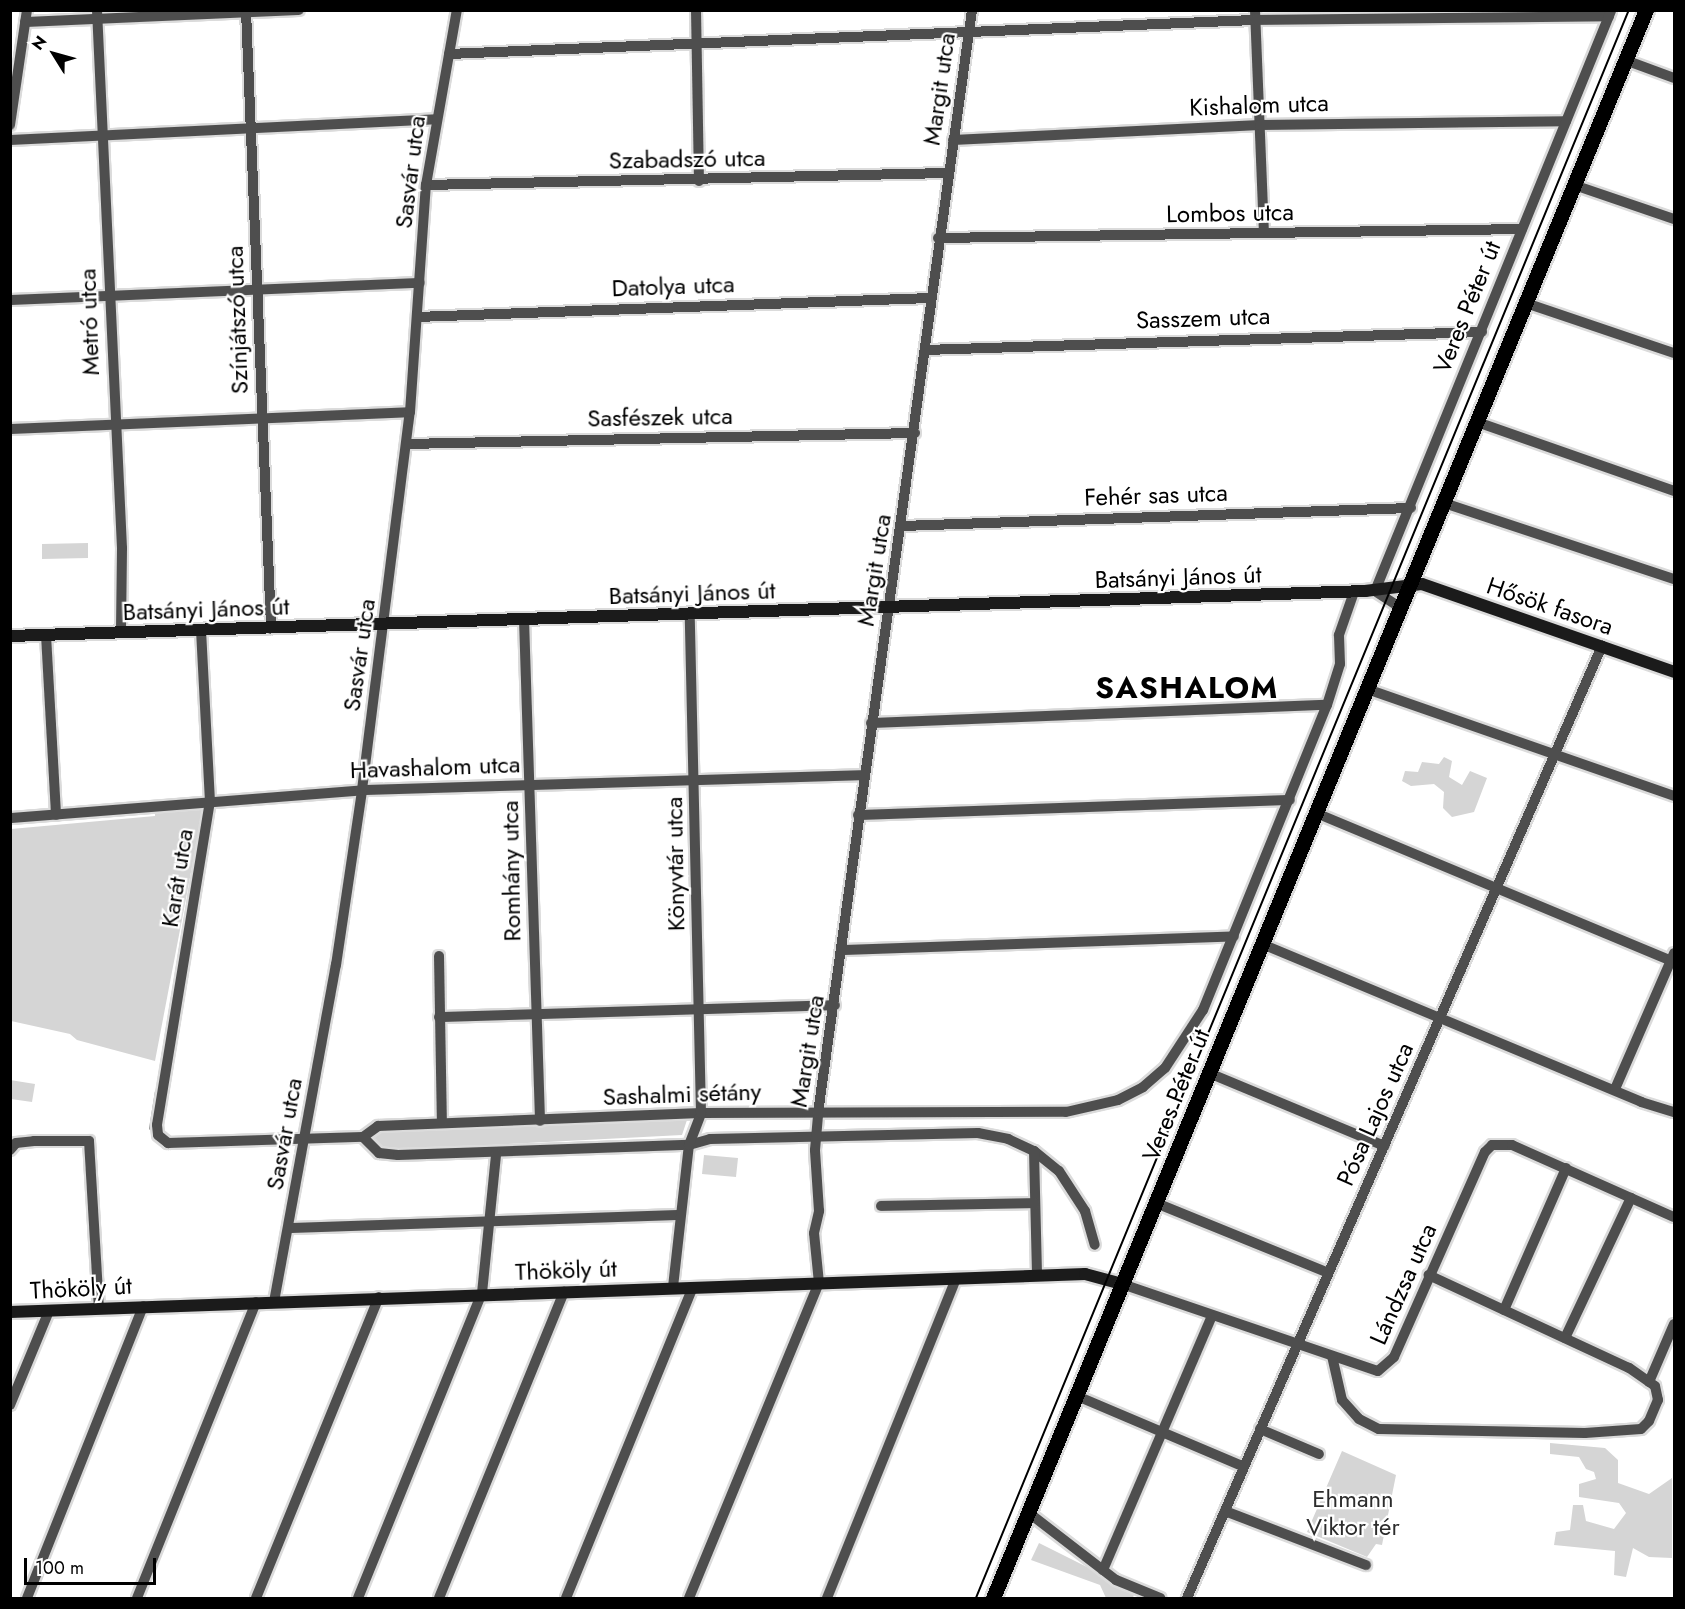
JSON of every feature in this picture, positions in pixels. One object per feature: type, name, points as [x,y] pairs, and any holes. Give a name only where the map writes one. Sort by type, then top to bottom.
[{"type":"main road","name":"Veres Péter út","points":[[993,1599],[1646,10]]},
{"type":"street","points":[[10,125],[26,16],[299,10]]},
{"type":"street","name":"Sasvár utca","points":[[274,1302],[305,1140],[362,790],[410,412],[426,185],[457,10]]},
{"type":"street","points":[[696,10],[699,181]]},
{"type":"street","name":"Margit utca","points":[[819,1283],[816,1220],[818,1113],[835,1005],[863,775],[891,607],[915,433],[938,238],[972,10]]},
{"type":"street","name":"Színjátszó utca","points":[[246,12],[271,628]]},
{"type":"street","points":[[449,54],[969,32],[1255,15],[1610,13]]},
{"type":"street","name":"Veres Péter út","points":[[1375,591],[1411,508],[1610,13]]},
{"type":"street","name":"Metró utca","points":[[97,15],[114,423],[122,548],[121,633]]},
{"type":"street","points":[[1255,15],[1264,233]]},
{"type":"street","points":[[1625,60],[1674,78]]},
{"type":"street","points":[[10,140],[436,119]]},
{"type":"street","name":"Kishalom utca","points":[[953,140],[1260,125],[1566,121]]},
{"type":"street","name":"Szabadszó utca","points":[[426,185],[699,181],[948,173]]},
{"type":"street","points":[[1574,185],[1674,219]]},
{"type":"street","name":"Lombos utca","points":[[938,238],[1522,229]]},
{"type":"street","points":[[10,300],[420,283]]},
{"type":"street","name":"Datolya utca","points":[[417,317],[931,298]]},
{"type":"street","points":[[1526,303],[1674,353]]},
{"type":"street","name":"Sasszem utca","points":[[925,350],[1482,332]]},
{"type":"street","points":[[10,429],[410,412]]},
{"type":"street","points":[[1477,422],[1674,491]]},
{"type":"street","name":"Sasfészek utca","points":[[406,444],[915,433]]},
{"type":"street","points":[[1444,503],[1674,579]]},
{"type":"street","name":"Fehér sas utca","points":[[902,526],[1411,508]]},
{"type":"street","name":"Batsányi János út","points":[[10,636],[1354,592],[1375,591],[1411,584]]},
{"type":"street","name":"Hősök fasora","points":[[1411,584],[1425,585],[1674,672]]},
{"type":"street","points":[[1375,591],[1401,608]]},
{"type":"street","name":"Veres Péter út","points":[[1192,1030],[1234,936],[1328,705],[1340,664],[1339,635],[1354,592]]},
{"type":"street","name":"Könyvtár utca","points":[[690,614],[701,1113]]},
{"type":"street","name":"Romhány utca","points":[[524,619],[540,1121]]},
{"type":"street","name":"Karát utca","points":[[156,1131],[210,801],[201,630]]},
{"type":"street","points":[[46,635],[56,815]]},
{"type":"street","name":"Pósa Lajos utca","points":[[1187,1599],[1602,646]]},
{"type":"street","points":[[1367,689],[1674,796]]},
{"type":"street","points":[[871,723],[1328,705]]},
{"type":"street","name":"Havashalom utca","points":[[10,818],[362,790],[863,775]]},
{"type":"street","points":[[858,815],[1290,800]]},
{"type":"street","points":[[1316,813],[1673,957],[1615,1089]]},
{"type":"street","points":[[842,950],[1234,936]]},
{"type":"street","points":[[1262,944],[1674,1112]]},
{"type":"street","points":[[439,956],[442,1124]]},
{"type":"street","points":[[439,1017],[835,1005]]},
{"type":"street","name":"Sashalmi sétány","points":[[156,1131],[168,1143],[363,1137],[378,1126],[701,1113],[950,1115],[1066,1112],[1108,1104],[1153,1079],[1192,1030]]},
{"type":"street","points":[[1209,1073],[1384,1146]]},
{"type":"street","points":[[673,1287],[689,1145],[701,1113]]},
{"type":"street","points":[[950,1115],[950,1133]]},
{"type":"street","name":"Sashalmi sétány","points":[[363,1137],[379,1153],[496,1154],[689,1145],[710,1139],[950,1133],[1008,1139],[1034,1151]]},
{"type":"street","points":[[10,1150],[16,1143],[84,1139],[92,1150],[99,1309]]},
{"type":"street","name":"Lándzsa utca","points":[[1122,1284],[1373,1371],[1386,1367],[1485,1152],[1492,1145],[1512,1145],[1674,1217]]},
{"type":"street","points":[[1034,1151],[1037,1276]]},
{"type":"street","points":[[1034,1151],[1072,1188],[1085,1211],[1095,1245]]},
{"type":"street","points":[[358,1599],[482,1293],[491,1223],[496,1154]]},
{"type":"street","points":[[1503,1310],[1566,1168]]},
{"type":"street","points":[[1566,1338],[1632,1198]]},
{"type":"street","points":[[881,1206],[1035,1203]]},
{"type":"street","points":[[1156,1203],[1328,1273]]},
{"type":"street","points":[[289,1228],[680,1215]]},
{"type":"street","name":"Thököly út","points":[[10,1312],[564,1290],[1037,1276],[1097,1275],[1122,1284]]},
{"type":"street","points":[[1332,1356],[1342,1400],[1356,1420],[1387,1430],[1632,1431],[1641,1429],[1650,1421],[1658,1400],[1655,1386],[1629,1368],[1429,1275]]},
{"type":"street","points":[[826,1599],[956,1279]]},
{"type":"street","points":[[689,1599],[819,1283]]},
{"type":"street","points":[[566,1599],[693,1287]]},
{"type":"street","points":[[439,1599],[564,1290]]},
{"type":"street","points":[[256,1599],[378,1298]]},
{"type":"street","points":[[137,1599],[256,1302]]},
{"type":"street","points":[[27,1599],[143,1306]]},
{"type":"street","points":[[10,1405],[49,1311]]},
{"type":"street","points":[[1102,1570],[1212,1316]]},
{"type":"street","points":[[1649,1382],[1674,1324]]},
{"type":"street","points":[[1077,1396],[1244,1467]]},
{"type":"street","points":[[1260,1429],[1319,1454]]},
{"type":"street","points":[[1225,1511],[1366,1565]]},
{"type":"street","points":[[1029,1513],[1116,1580],[1160,1599]]},
{"type":"green space","points":[[88,543],[88,558],[42,559],[42,544]]},
{"type":"green space","points":[[1444,757],[1452,761],[1449,777],[1462,785],[1470,771],[1487,778],[1474,812],[1452,817],[1443,808],[1444,792],[1434,784],[1411,786],[1402,781],[1405,771],[1418,772],[1422,762],[1439,764]]},
{"type":"green space","points":[[204,804],[155,1061],[77,1040],[70,1034],[11,1021],[11,829],[155,816],[155,809]]},
{"type":"green space","points":[[10,1080],[35,1084],[32,1102],[11,1099]]},
{"type":"green space","points":[[688,1117],[682,1135],[434,1148],[381,1148],[373,1142],[373,1134],[379,1129]]},
{"type":"green space","points":[[704,1155],[738,1158],[736,1177],[702,1174]]},
{"type":"green space","points":[[1550,1443],[1605,1448],[1618,1460],[1618,1483],[1649,1494],[1672,1478],[1672,1558],[1649,1557],[1633,1548],[1626,1577],[1614,1575],[1615,1551],[1554,1545],[1556,1532],[1570,1530],[1573,1505],[1583,1505],[1586,1521],[1614,1529],[1626,1513],[1619,1503],[1579,1497],[1579,1484],[1596,1479],[1594,1472],[1586,1469],[1579,1457],[1550,1454]]},
{"type":"green space","name":"Ehmann Viktor tér","points":[[1342,1451],[1396,1475],[1382,1545],[1376,1544],[1367,1557],[1307,1532]]},
{"type":"green space","points":[[1039,1543],[1135,1591],[1133,1598],[1106,1598],[1100,1585],[1031,1560]]},
{"type":"waterway","points":[[159,1077],[174,990]]},
{"type":"waterway","points":[[150,1128],[156,1091]]},
{"type":"tram line","points":[[976,1598],[1629,10]]},
{"type":"district","name":"SASHALOM","points":[[1187,688]]}]
